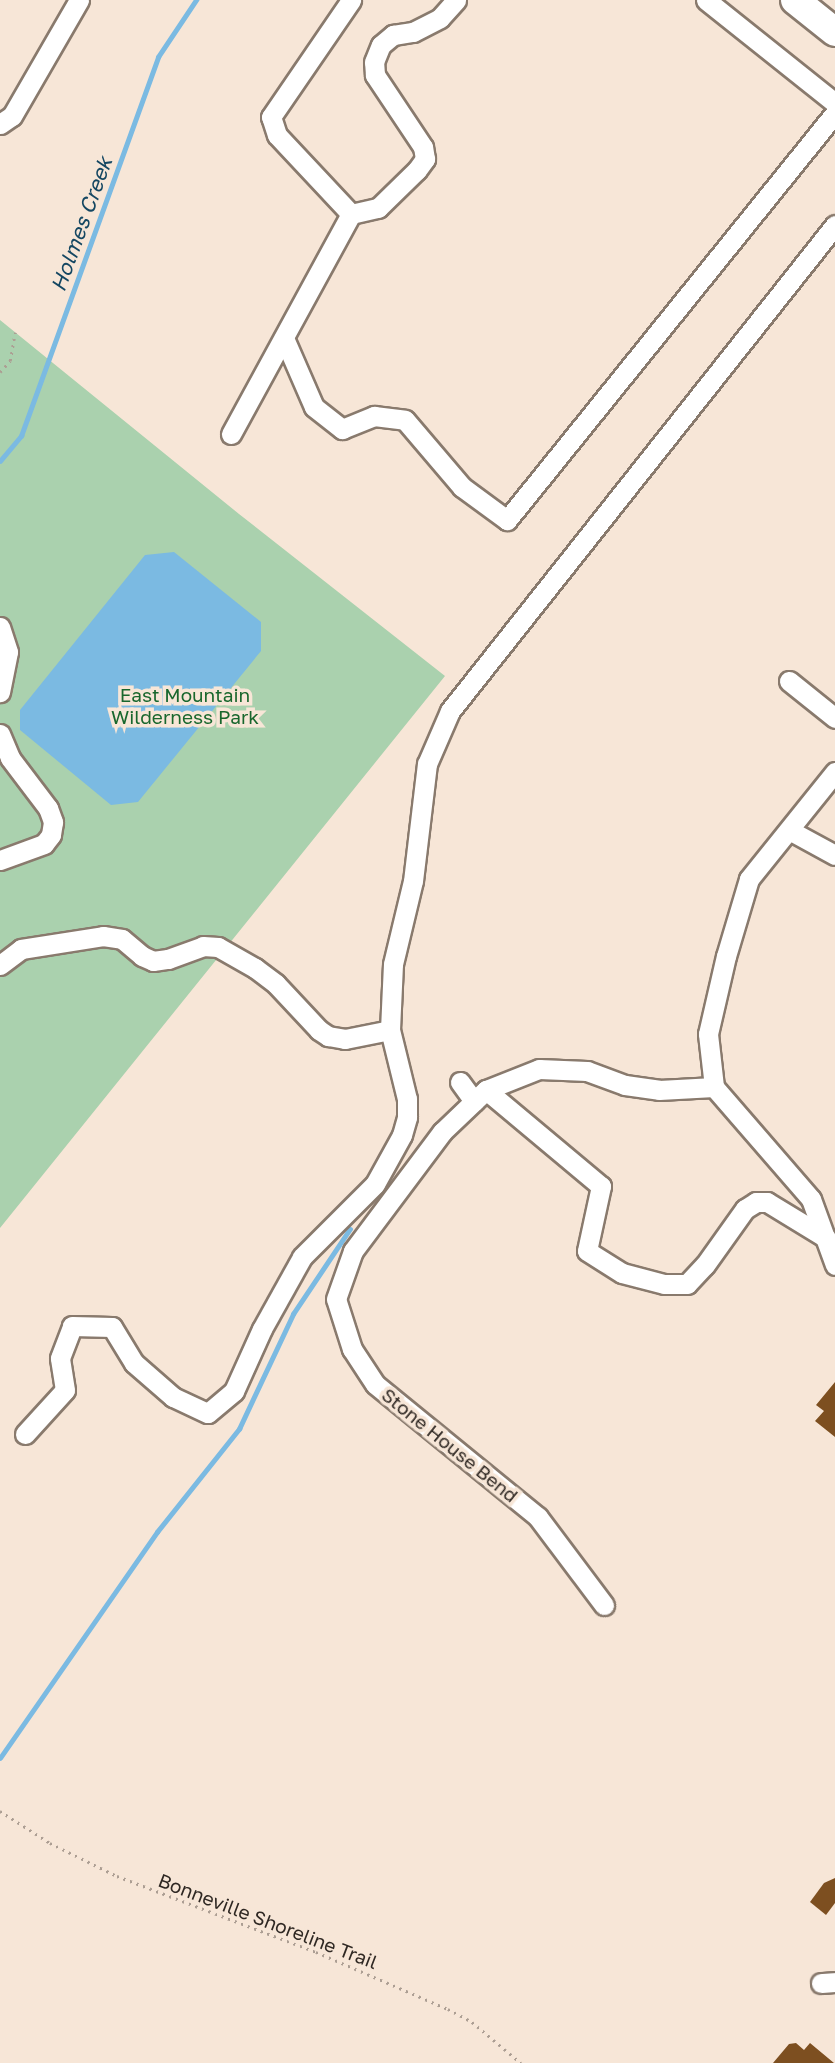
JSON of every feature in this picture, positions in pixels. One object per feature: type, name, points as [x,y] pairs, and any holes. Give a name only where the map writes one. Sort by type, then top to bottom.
[{"type":"highway","points":[[795,0],[835,32]]},
{"type":"street","points":[[0,124],[12,116],[79,0]]},
{"type":"street","points":[[351,0],[271,117],[277,135],[341,200],[351,215]]},
{"type":"street","points":[[231,434],[351,215],[378,208],[425,159],[423,147],[375,75],[374,62],[381,45],[393,35],[413,32],[440,18],[456,0]]},
{"type":"street","points":[[706,0],[835,103]]},
{"type":"street","points":[[284,338],[314,407],[342,429],[374,416],[405,420],[462,487],[507,520],[835,113]]},
{"type":"street","points":[[25,1434],[65,1390],[60,1358],[72,1326],[112,1327],[134,1363],[173,1397],[208,1413],[234,1391],[262,1329],[302,1257],[375,1184],[402,1135],[407,1099],[390,1030],[393,964],[413,881],[427,764],[450,710],[835,225]]},
{"type":"street","points":[[0,627],[8,652],[0,692]]},
{"type":"street","points":[[789,681],[835,718]]},
{"type":"street","points":[[0,734],[10,758],[48,808],[53,822],[51,835],[44,844],[0,860]]},
{"type":"street","points":[[835,772],[749,879],[726,956],[708,1034],[714,1087],[811,1199],[835,1265]]},
{"type":"street","points":[[789,830],[835,855]]},
{"type":"street","points":[[0,965],[21,949],[103,936],[122,939],[142,957],[153,961],[168,959],[202,946],[218,947],[255,968],[276,985],[318,1030],[328,1035],[345,1039],[390,1030]]},
{"type":"street","name":"Stone House Bend","points":[[604,1605],[538,1517],[375,1384],[352,1349],[336,1299],[353,1251],[442,1132],[480,1096],[539,1069],[587,1071],[625,1084],[659,1090],[714,1087]]},
{"type":"street","points":[[460,1082],[601,1186],[587,1251],[622,1273],[664,1284],[687,1284],[705,1265],[744,1209],[756,1202],[767,1202],[827,1238]]},
{"type":"path","points":[[0,372],[10,361],[15,332]]},
{"type":"path","name":"Bonneville Shoreline Trail","points":[[0,1811],[50,1843],[117,1876],[316,1952],[449,2009],[472,2022],[522,2063]]},
{"type":"green space","name":"East Mountain Wilderness Park","points":[[0,320],[239,514],[445,676],[0,1228]]},
{"type":"water","points":[[174,552],[261,622],[261,651],[138,802],[111,805],[20,730],[20,710],[145,555]]},
{"type":"building","points":[[835,1382],[835,1437],[815,1421],[824,1411],[816,1405]]},
{"type":"building","points":[[835,1878],[835,1903],[826,1915],[810,1902],[824,1883]]},
{"type":"building","points":[[796,2043],[804,2050],[810,2043],[834,2063],[773,2063],[789,2044]]},
{"type":"waterway","name":"Holmes Creek","points":[[0,461],[21,436],[158,57],[196,0]]},
{"type":"waterway","points":[[0,1758],[157,1532],[239,1429],[293,1314],[350,1229]]}]
